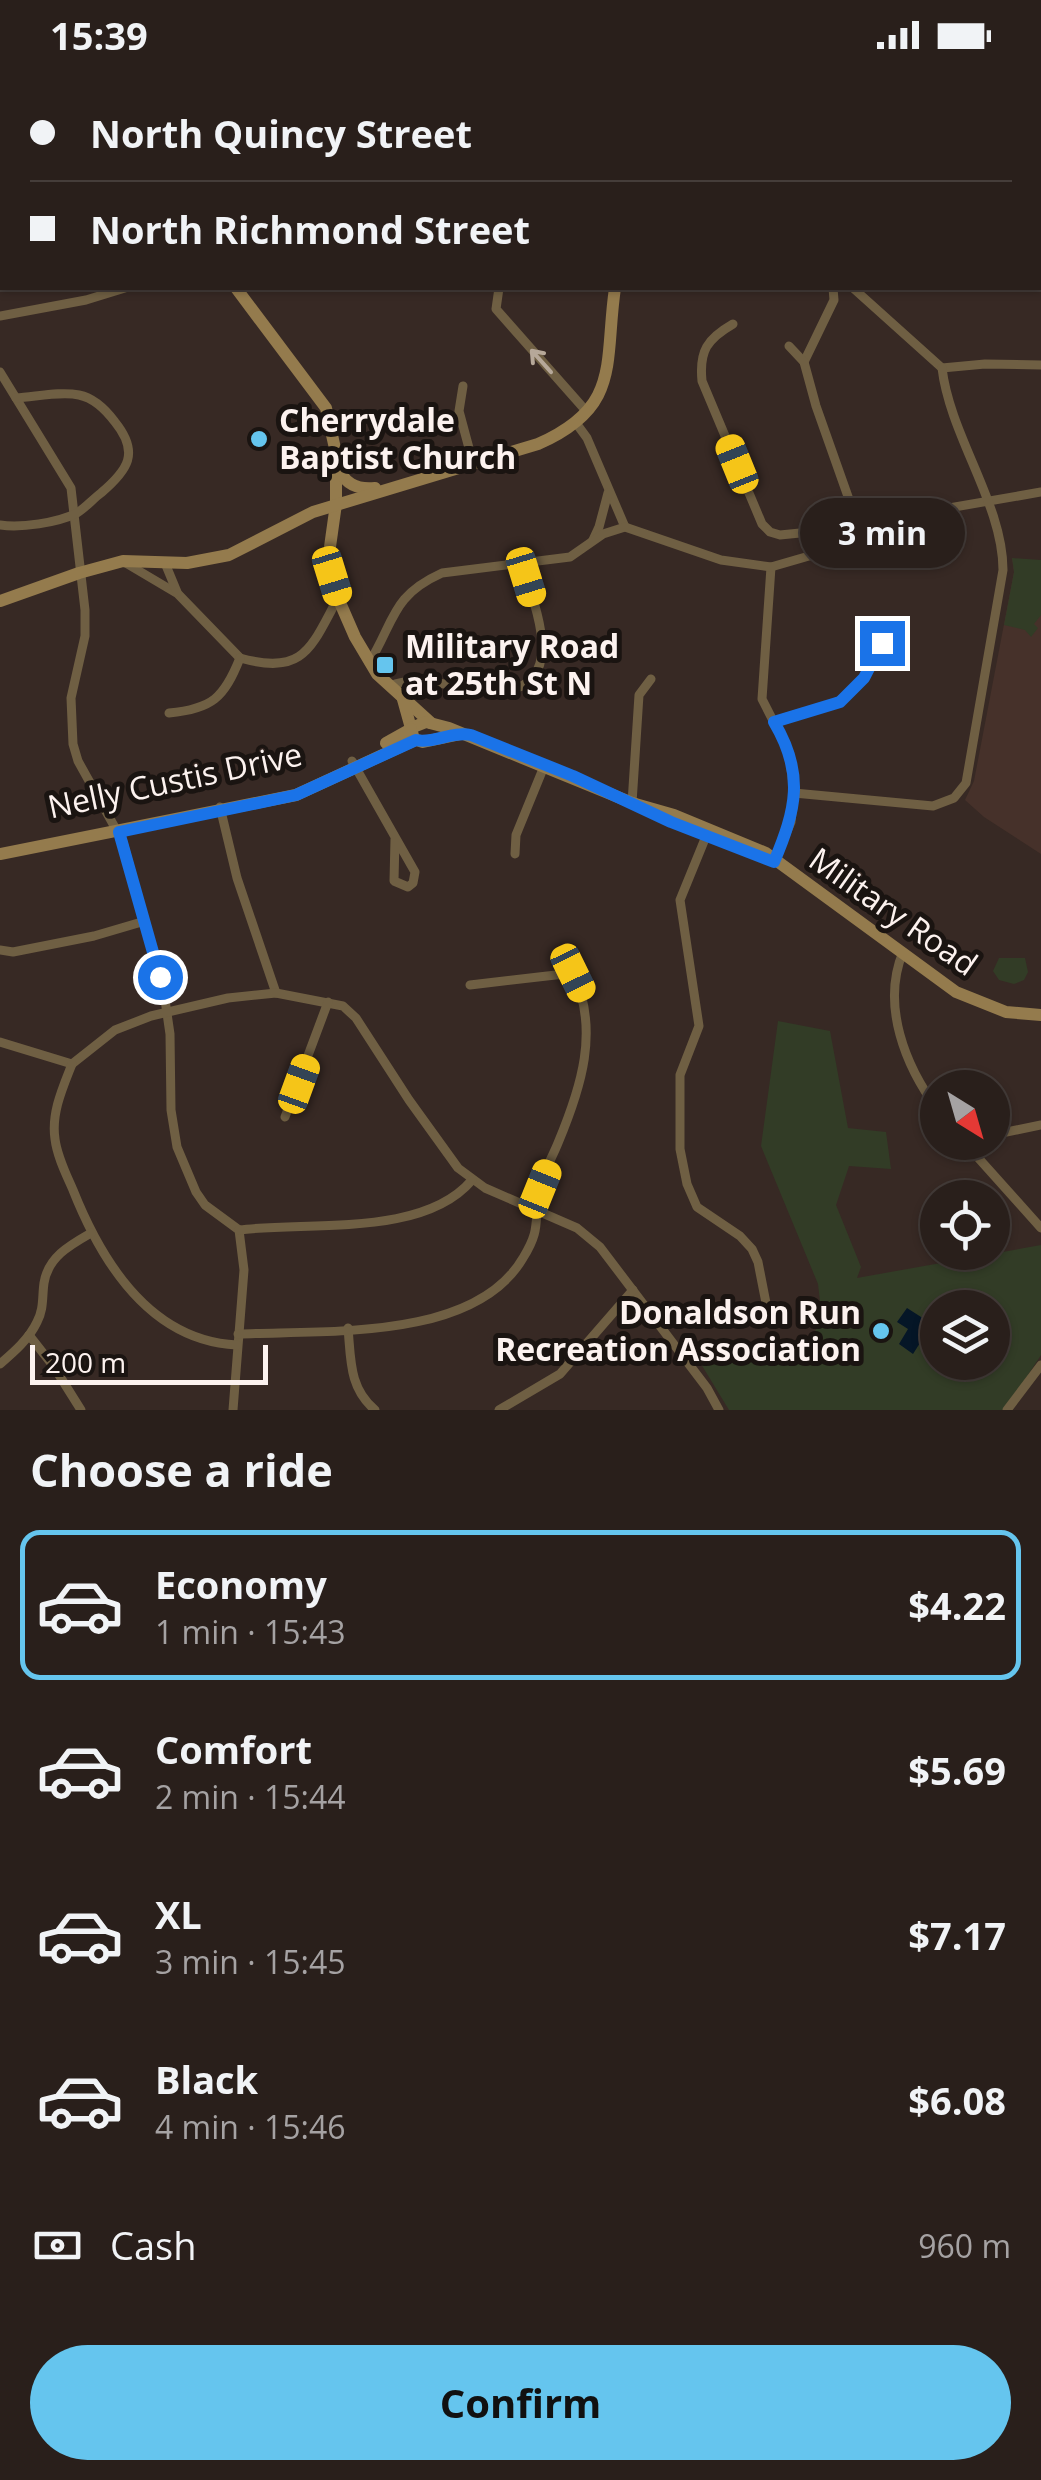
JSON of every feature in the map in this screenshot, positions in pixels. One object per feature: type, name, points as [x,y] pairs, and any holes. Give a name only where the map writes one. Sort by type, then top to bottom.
[{"type":"main road","name":"Military Road","points":[[238,290],[326,408],[336,453],[336,504],[328,554],[338,598],[370,663],[390,686],[432,723],[766,853],[956,992],[1006,1012],[1041,1015]]},
{"type":"main road","points":[[0,601],[79,572],[124,561],[187,563],[229,555],[313,512],[538,444],[576,423],[601,389],[609,364],[615,290]]},
{"type":"main road","points":[[336,453],[340,473],[353,486],[392,487]]},
{"type":"main road","points":[[402,696],[412,732]]},
{"type":"main road","points":[[412,732],[420,723],[432,723],[436,732],[431,739]]},
{"type":"main road","name":"Military Road","points":[[412,732],[431,739],[464,734]]},
{"type":"main road","name":"Nelly Custis Drive","points":[[0,854],[295,792],[412,732]]},
{"type":"main road","name":"Nelly Custis Drive","points":[[0,845],[118,828]]},
{"type":"street","points":[[0,316],[119,290]]},
{"type":"street","points":[[499,290],[496,310],[587,412]]},
{"type":"street","points":[[804,362],[834,300],[833,290]]},
{"type":"street","points":[[794,793],[933,806],[954,798],[966,783],[1003,570],[1000,537],[945,392],[942,368],[857,291],[834,300]]},
{"type":"street","points":[[733,324],[707,342],[700,364],[702,382],[762,524],[770,532],[780,535],[822,530],[1041,492]]},
{"type":"street","points":[[789,346],[804,362],[857,522]]},
{"type":"street","points":[[942,368],[1041,365]]},
{"type":"street","points":[[0,372],[71,488],[85,632],[71,698],[72,743],[78,761],[118,828],[145,921],[168,1012],[172,1122],[192,1185],[205,1204],[239,1230],[374,1222],[412,1214],[446,1201],[472,1180]]},
{"type":"street","points":[[462,386],[460,411],[472,464]]},
{"type":"street","points":[[0,524],[36,523],[76,513],[123,471],[130,448],[112,418],[93,400],[75,394],[16,398]]},
{"type":"street","points":[[576,423],[587,438],[625,527]]},
{"type":"street","points":[[592,541],[600,527],[608,490]]},
{"type":"street","points":[[370,663],[395,609],[427,580],[458,569],[570,557],[592,541],[625,527],[721,560],[771,567],[809,556],[857,522]]},
{"type":"street","points":[[124,561],[178,594],[240,658],[274,665],[293,662],[306,653],[338,598]]},
{"type":"street","points":[[164,562],[178,594]]},
{"type":"street","points":[[390,686],[417,680],[500,692],[530,680],[542,660],[544,644],[522,565]]},
{"type":"street","points":[[771,567],[764,709],[789,752],[794,793],[791,822],[774,862]]},
{"type":"street","points":[[774,722],[822,709],[855,690],[875,661],[887,628]]},
{"type":"street","points":[[169,713],[194,710],[212,702],[230,684],[240,658]]},
{"type":"street","points":[[632,803],[639,695],[651,679]]},
{"type":"street","points":[[514,854],[516,835],[545,764]]},
{"type":"street","points":[[354,765],[415,872],[413,883],[408,886],[394,881],[394,838]]},
{"type":"street","points":[[221,808],[237,878],[276,993]]},
{"type":"street","points":[[708,832],[680,900],[699,1026],[680,1075],[680,1149],[687,1184],[697,1206],[740,1236],[752,1250],[766,1303]]},
{"type":"street","points":[[0,950],[13,952],[94,936],[145,921]]},
{"type":"street","points":[[903,952],[895,983],[901,1040],[920,1080]]},
{"type":"street","points":[[470,985],[573,973],[582,991],[586,1024],[585,1065],[572,1110],[539,1192],[539,1212],[537,1229],[523,1260],[506,1282],[477,1301],[444,1316],[416,1322],[238,1340],[198,1340],[157,1317],[134,1294],[91,1233],[54,1137],[58,1102],[72,1064],[115,1030],[168,1012],[244,995],[276,993],[343,1006],[354,1014],[445,1153],[472,1180],[539,1212],[577,1228],[587,1236],[614,1263],[719,1410]]},
{"type":"street","points":[[286,1117],[328,1002]]},
{"type":"street","points":[[0,1042],[72,1064]]},
{"type":"street","points":[[1010,1131],[1041,1125]]},
{"type":"street","points":[[983,1160],[1041,1228]]},
{"type":"street","points":[[233,1410],[244,1270],[239,1230]]},
{"type":"street","points":[[0,1364],[30,1336],[43,1308],[44,1283],[52,1262],[91,1233]]},
{"type":"street","points":[[499,1410],[560,1374],[633,1290]]},
{"type":"street","points":[[348,1328],[352,1378],[362,1398],[375,1410]]},
{"type":"street","points":[[30,1336],[81,1410]]},
{"type":"street","points":[[1007,1410],[1041,1365]]},
{"type":"shaded area","points":[[1012,558],[1041,566],[1041,854],[965,800],[974,781],[1014,572]]},
{"type":"green space","points":[[1012,558],[1041,560],[1041,615],[1031,637],[1025,630],[1004,625],[1014,572]]},
{"type":"green space","points":[[999,958],[1025,958],[1028,972],[1024,980],[1014,984],[999,980],[993,971]]},
{"type":"green space","points":[[778,1021],[830,1031],[848,1128],[886,1132],[891,1169],[849,1166],[836,1205],[861,1267],[857,1278],[920,1267],[920,1270],[1010,1270],[1010,1251],[1041,1245],[1041,1355],[1005,1410],[729,1410],[701,1364],[807,1345],[822,1319],[818,1284],[761,1146]]},
{"type":"water","points":[[907,1308],[920,1316],[920,1343],[913,1354],[899,1344],[908,1329],[897,1322]]},
{"type":"place","name":"Cherrydale Baptist Church","points":[[259,439]]},
{"type":"place","name":"Military Road at 25th St N","points":[[385,665]]},
{"type":"place","name":"Donaldson Run Recreation Association","points":[[881,1331]]},
{"type":"route","points":[[160,977],[119,832],[296,795],[416,740],[471,735],[774,862],[787,836],[794,793],[789,752],[774,722],[840,702],[864,678],[882,643]]}]
